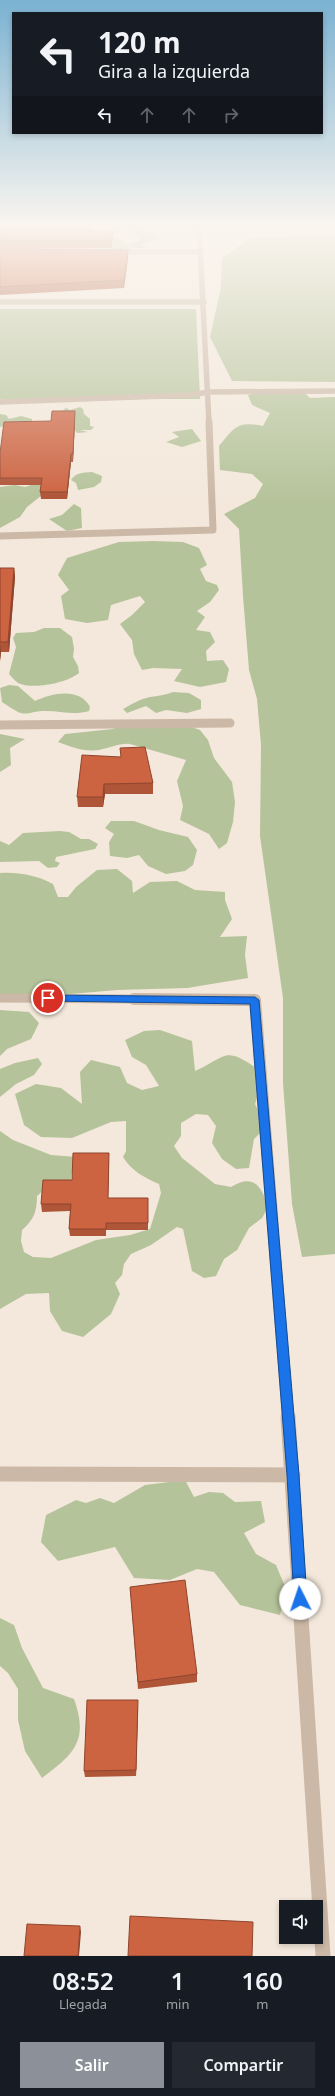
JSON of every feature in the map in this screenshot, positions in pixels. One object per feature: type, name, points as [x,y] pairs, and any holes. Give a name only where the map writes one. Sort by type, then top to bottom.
[{"type":"street","points":[[0,536],[213,530],[205,318]]},
{"type":"street","points":[[0,402],[191,395],[208,392],[335,391]]},
{"type":"street","points":[[0,725],[230,723]]},
{"type":"street","points":[[0,998],[255,1000],[293,1475],[323,1956]]},
{"type":"street","points":[[0,1474],[293,1475]]},
{"type":"green space","points":[[0,318],[196,318],[200,399],[0,399]]},
{"type":"green space","points":[[214,318],[335,318],[335,382],[232,381],[210,337]]},
{"type":"green space","points":[[300,389],[310,398],[335,397],[335,1254],[302,1257],[292,1204],[283,1083],[283,998],[260,836],[261,745],[257,699],[249,670],[239,529],[224,514],[255,498],[263,484],[252,474],[220,470],[219,446],[237,427],[247,424],[263,426],[270,413],[252,405],[248,395],[267,391]]},
{"type":"green space","points":[[80,407],[83,409],[84,414],[90,419],[90,426],[94,427],[91,430],[80,430],[88,432],[77,433],[61,412],[66,408],[70,410]]},
{"type":"green space","points":[[0,414],[6,415],[9,419],[21,416],[32,419],[32,421],[0,427]]},
{"type":"green space","points":[[192,429],[201,441],[182,447],[166,442],[179,437],[172,432]]},
{"type":"green space","points":[[92,472],[102,476],[101,482],[94,487],[78,490],[76,483],[71,480],[73,477],[80,473]]},
{"type":"green space","points":[[47,480],[47,491],[27,507],[20,517],[0,528],[0,487],[15,485],[25,487]]},
{"type":"green space","points":[[74,504],[81,508],[82,528],[67,531],[49,519],[62,515]]},
{"type":"green space","points":[[119,542],[183,542],[199,548],[207,565],[200,569],[206,581],[217,585],[219,590],[210,602],[197,611],[205,617],[196,630],[210,632],[215,642],[206,651],[207,661],[223,660],[229,669],[226,682],[200,687],[174,681],[182,669],[153,668],[142,670],[134,654],[132,640],[120,624],[145,602],[140,596],[111,605],[108,620],[87,623],[65,619],[61,596],[69,590],[58,575],[67,558]]},
{"type":"green space","points":[[44,628],[60,628],[72,637],[74,649],[73,657],[78,666],[79,673],[67,680],[41,686],[24,685],[18,683],[9,674],[16,647],[13,638],[16,633],[34,632]]},
{"type":"green space","points":[[9,685],[18,686],[35,701],[57,694],[73,694],[80,696],[90,707],[89,711],[77,713],[39,711],[21,713],[2,702],[0,688]]},
{"type":"green space","points":[[173,692],[189,693],[201,700],[201,709],[187,713],[166,710],[156,713],[146,706],[127,713],[123,709],[143,699]]},
{"type":"green space","points":[[178,722],[200,730],[208,740],[214,758],[232,782],[235,802],[233,822],[227,843],[219,849],[209,834],[180,820],[183,806],[177,781],[186,760],[130,744],[118,745],[99,750],[83,750],[58,742],[65,734],[113,729],[124,723]]},
{"type":"green space","points":[[0,734],[25,739],[10,748],[11,765],[0,772]]},
{"type":"green space","points":[[111,821],[134,821],[159,830],[188,837],[197,850],[193,865],[185,871],[166,874],[148,866],[139,855],[127,858],[110,856],[109,842],[114,834],[105,828]]},
{"type":"green space","points":[[69,832],[81,839],[89,839],[98,844],[95,849],[56,857],[55,861],[60,863],[57,867],[48,868],[39,861],[0,862],[0,841],[9,845],[23,833]]},
{"type":"green space","points":[[117,869],[132,881],[133,893],[150,882],[177,881],[195,890],[225,892],[225,900],[232,919],[220,937],[247,936],[245,955],[248,978],[187,988],[117,990],[59,995],[0,994],[0,873],[14,873],[40,878],[53,884],[58,897],[68,897],[76,887],[97,870]]},
{"type":"green space","points":[[0,1010],[29,1012],[39,1023],[31,1039],[7,1049],[0,1056]]},
{"type":"green space","points":[[160,1030],[192,1041],[195,1071],[221,1058],[232,1055],[248,1062],[259,1070],[258,1095],[255,1104],[263,1120],[260,1133],[254,1139],[249,1168],[236,1169],[222,1159],[212,1143],[216,1126],[208,1115],[196,1114],[181,1123],[181,1136],[174,1146],[182,1158],[215,1184],[231,1187],[245,1181],[256,1184],[263,1193],[268,1207],[262,1218],[249,1228],[237,1250],[224,1259],[216,1276],[204,1278],[192,1271],[183,1229],[177,1227],[151,1245],[131,1254],[124,1264],[122,1275],[115,1283],[120,1294],[111,1314],[83,1337],[62,1331],[50,1311],[49,1293],[26,1294],[0,1309],[0,1131],[13,1140],[51,1155],[77,1157],[74,1161],[70,1183],[46,1188],[37,1196],[34,1215],[22,1230],[21,1241],[24,1252],[33,1257],[51,1258],[96,1240],[130,1235],[150,1229],[161,1193],[159,1184],[138,1173],[123,1157],[126,1151],[126,1121],[111,1122],[72,1138],[41,1137],[24,1125],[15,1094],[36,1084],[61,1088],[82,1104],[80,1072],[91,1060],[120,1067],[127,1083],[142,1090],[159,1086],[146,1065],[132,1057],[125,1040],[144,1031]]},
{"type":"green space","points":[[38,1058],[42,1064],[34,1075],[16,1084],[0,1097],[0,1069],[15,1063]]},
{"type":"green space","points":[[185,1480],[194,1497],[209,1492],[223,1493],[235,1502],[261,1501],[265,1522],[244,1533],[256,1554],[276,1565],[286,1589],[280,1615],[240,1605],[214,1572],[197,1569],[170,1580],[134,1578],[115,1547],[58,1561],[41,1542],[46,1515],[76,1500],[86,1503],[100,1498],[114,1503],[145,1485]]},
{"type":"green space","points":[[0,1618],[14,1625],[22,1648],[43,1688],[74,1699],[78,1713],[80,1726],[76,1745],[63,1761],[42,1778],[25,1751],[18,1720],[18,1689],[8,1673],[0,1666]]},
{"type":"building","points":[[52,411],[75,411],[73,454],[71,454],[67,492],[40,492],[42,478],[0,478],[0,453],[4,422],[51,421]]},
{"type":"building","points":[[0,568],[14,568],[8,642],[0,642]]},
{"type":"building","points":[[145,747],[153,783],[104,784],[103,797],[77,797],[82,755],[121,757],[120,748]]},
{"type":"building","points":[[73,1153],[109,1153],[108,1198],[148,1198],[148,1223],[106,1223],[106,1229],[69,1229],[71,1204],[41,1204],[43,1180],[72,1180]]},
{"type":"building","points":[[185,1580],[197,1674],[138,1682],[130,1587]]},
{"type":"building","points":[[87,1700],[138,1700],[136,1770],[84,1771]]},
{"type":"building","points":[[130,1916],[253,1922],[252,1956],[128,1956]]},
{"type":"building","points":[[27,1924],[80,1926],[78,1956],[24,1956]]},
{"type":"route","points":[[48,998],[255,1000],[293,1475],[300,1599]]}]
